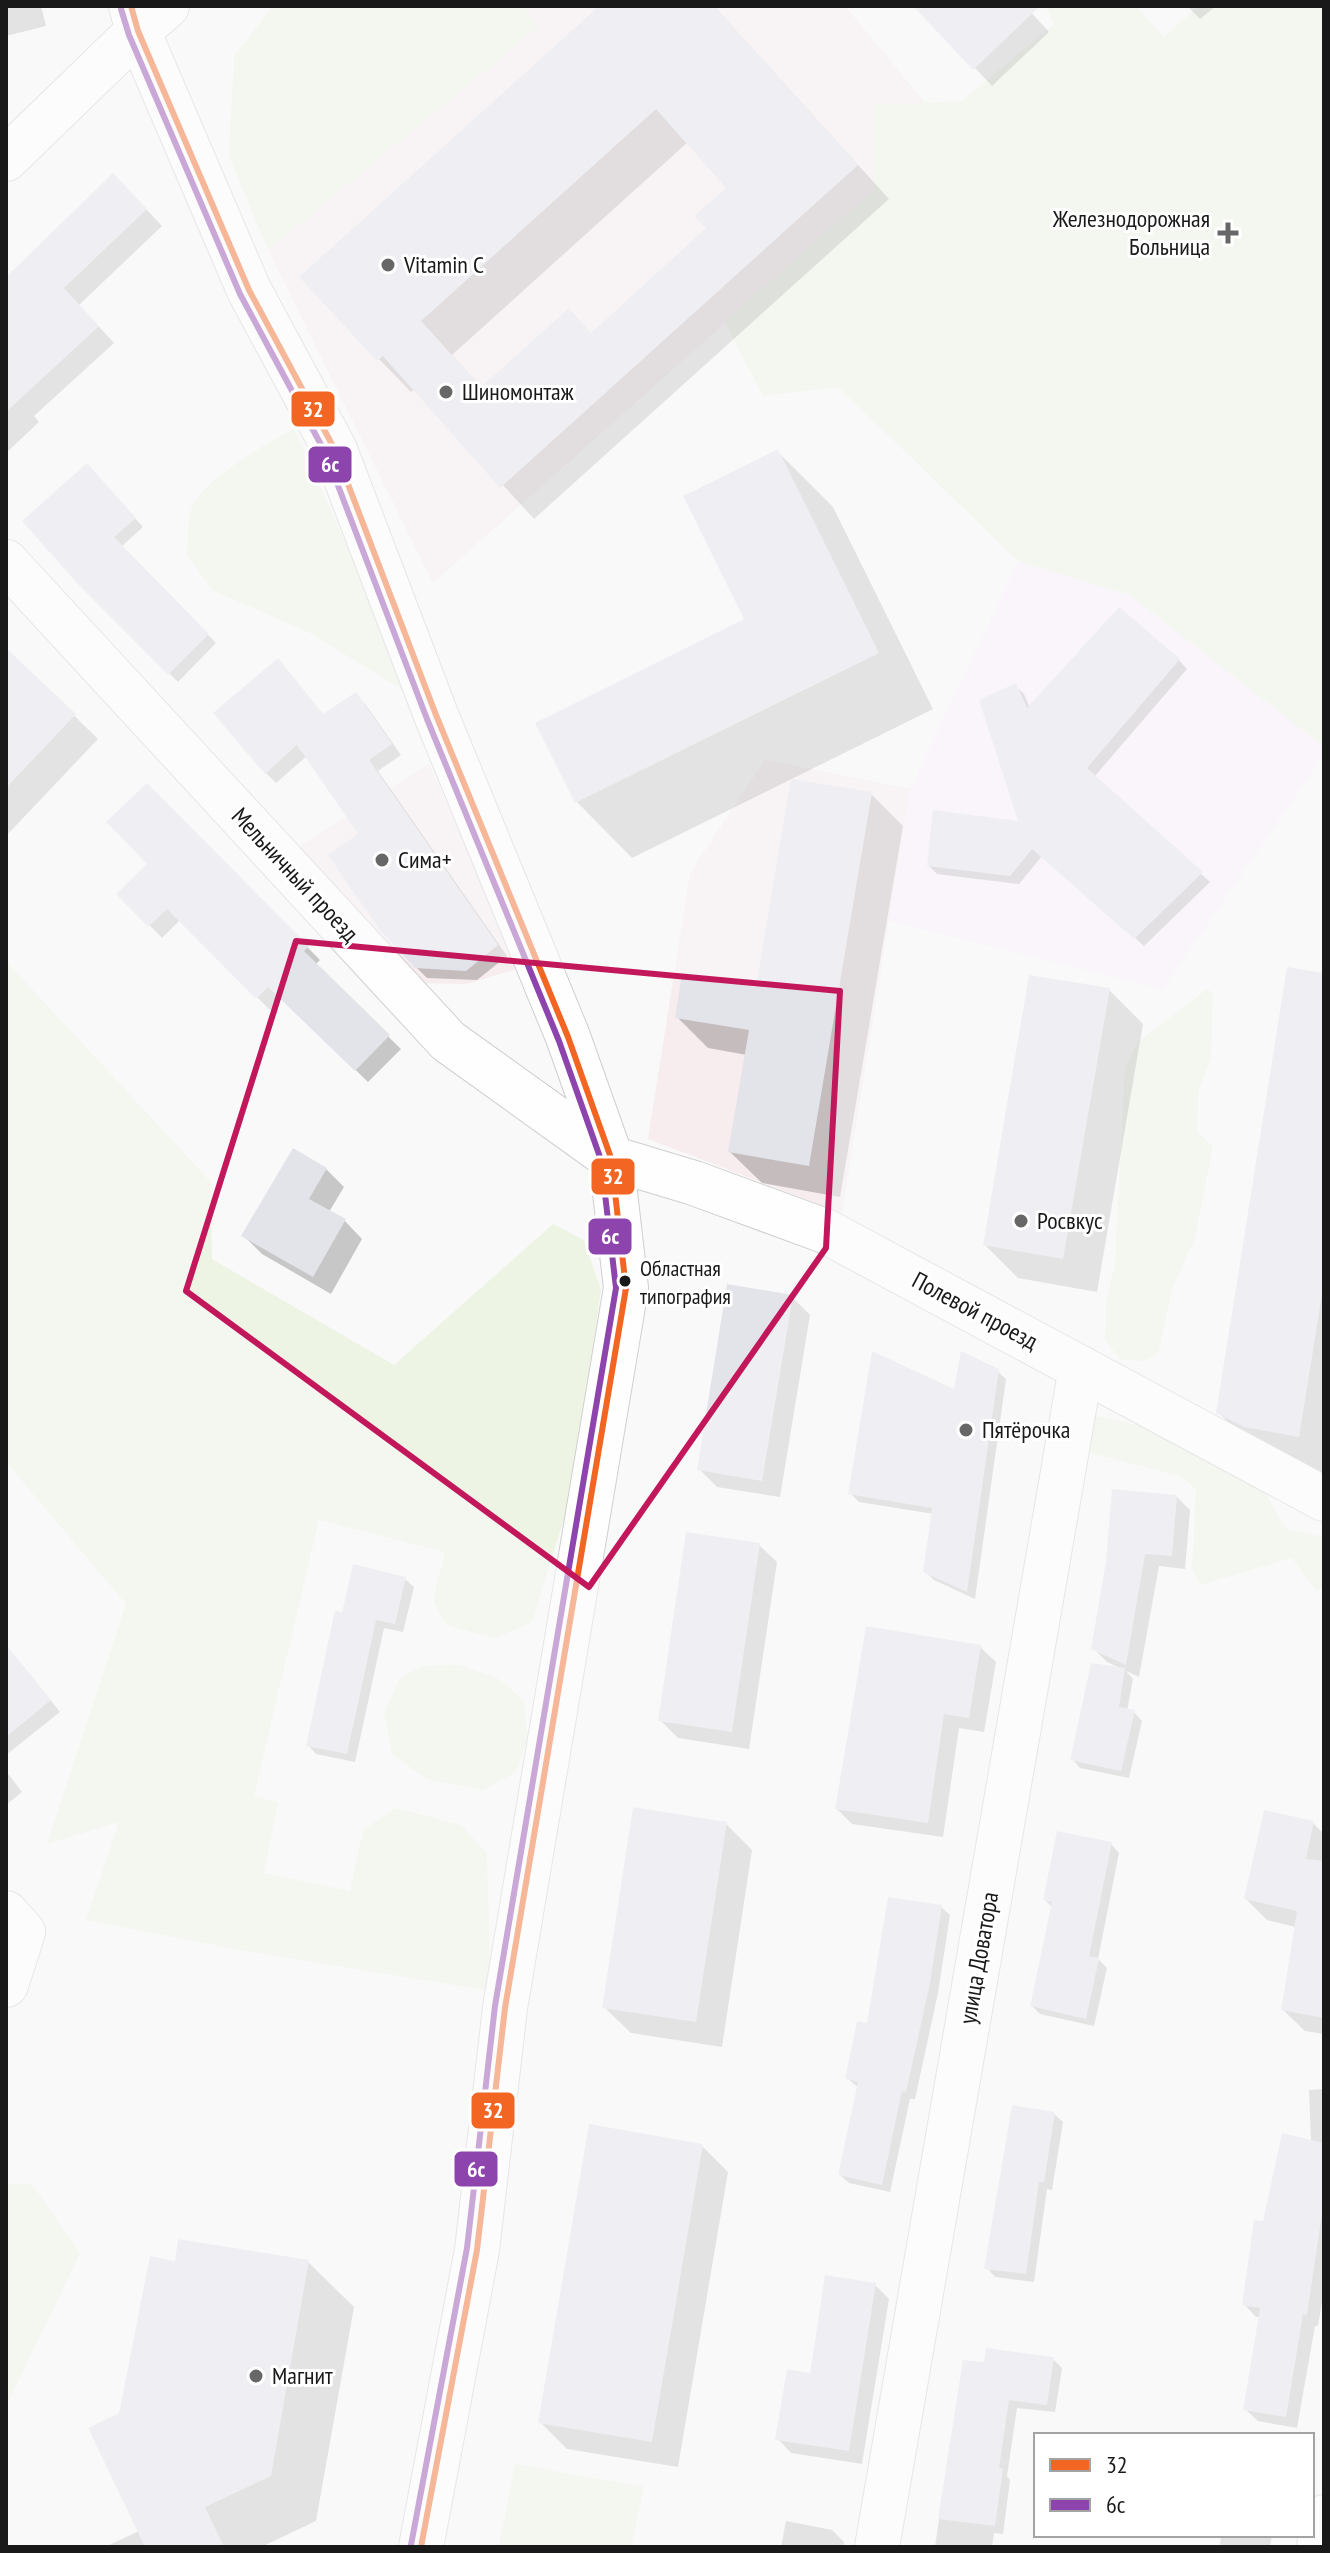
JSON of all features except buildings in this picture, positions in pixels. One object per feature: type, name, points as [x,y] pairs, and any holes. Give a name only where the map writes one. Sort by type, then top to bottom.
[{"type":"street","points":[[6,159],[145,14],[249,290],[335,450],[436,715],[568,1037],[611,1158],[626,1288],[505,2008],[477,2250],[421,2547]]},
{"type":"street","name":"Мельничный проезд","points":[[6,562],[448,1041],[611,1158]]},
{"type":"street","name":"Полевой проезд","points":[[611,1158],[694,1183],[825,1231],[1324,1499]]},
{"type":"street","name":"улица Доватора","points":[[877,2547],[1081,1368]]},
{"type":"street","points":[[6,1985],[15,1922]]},
{"type":"street","points":[[1319,2547],[1324,2517]]},
{"type":"highlighted area","points":[[296,941],[840,991],[826,1248],[589,1587],[186,1291]]},
{"type":"shaded area","points":[[523,6],[845,6],[942,123],[874,190],[433,583],[268,250],[539,26]]},
{"type":"shaded area","points":[[1018,561],[1130,595],[1324,747],[1324,755],[1163,989],[889,921],[910,789]]},
{"type":"shaded area","points":[[765,760],[910,789],[842,1213],[648,1139],[690,873]]},
{"type":"shaded area","points":[[429,764],[520,968],[467,984],[410,983],[300,846]]},
{"type":"green space","points":[[273,6],[523,6],[539,26],[268,250],[229,156],[234,56]]},
{"type":"green space","points":[[1046,6],[1136,6],[1164,37],[1199,6],[1324,6],[1324,747],[1130,595],[1018,561],[838,387],[763,396],[725,322],[874,190],[874,105],[962,101],[1054,24]]},
{"type":"green space","points":[[294,429],[416,698],[310,633],[212,590],[187,555],[188,526],[197,498],[236,464]]},
{"type":"green space","points":[[6,961],[211,1182],[212,1259],[394,1365],[553,1224],[584,1240],[601,1290],[571,1496],[532,1622],[495,1638],[446,1625],[433,1600],[445,1552],[319,1520],[254,1796],[278,1802],[264,1873],[350,1891],[363,1830],[396,1808],[461,1825],[487,1853],[491,1991],[240,1950],[86,1920],[119,1822],[47,1844],[126,1604],[6,1462]]},
{"type":"green space","points":[[1207,989],[1213,993],[1211,1058],[1199,1090],[1197,1132],[1213,1146],[1195,1238],[1172,1289],[1159,1351],[1146,1361],[1121,1360],[1105,1340],[1106,1303],[1115,1263],[1125,1069],[1137,1043]]},
{"type":"green space","points":[[1086,1414],[1139,1425],[1261,1486],[1286,1529],[1324,1537],[1324,1585],[1317,1592],[1292,1558],[1200,1585],[1192,1569],[1196,1489],[1180,1476],[1087,1452]]},
{"type":"green space","points":[[459,1665],[497,1678],[524,1700],[528,1737],[516,1772],[483,1790],[426,1779],[392,1754],[384,1714],[399,1679],[422,1666]]},
{"type":"green space","points":[[6,2184],[32,2184],[80,2253],[6,2407]]},
{"type":"green space","points":[[515,2464],[644,2487],[631,2547],[499,2547]]},
{"type":"transit line","name":"32","points":[[131,6],[138,31],[249,290],[335,450],[436,715],[568,1037],[611,1158],[626,1288],[505,2008],[477,2250],[421,2547]]},
{"type":"transit line","name":"6c","points":[[121,9],[129,35],[240,294],[326,454],[427,719],[559,1041],[601,1160],[616,1288],[495,2006],[467,2248],[411,2545]]},
{"type":"place","name":"Железнодорожная Больница","points":[[1228,233]]},
{"type":"place","name":"Vitamin C","points":[[388,265]]},
{"type":"place","name":"Шиномонтаж","points":[[446,392]]},
{"type":"place","name":"Сима+","points":[[382,860]]},
{"type":"place","name":"Росвкус","points":[[1021,1221]]},
{"type":"place","name":"Областная типография","points":[[625,1281]]},
{"type":"place","name":"Пятёрочка","points":[[966,1430]]},
{"type":"place","name":"Магнит","points":[[256,2376]]}]
